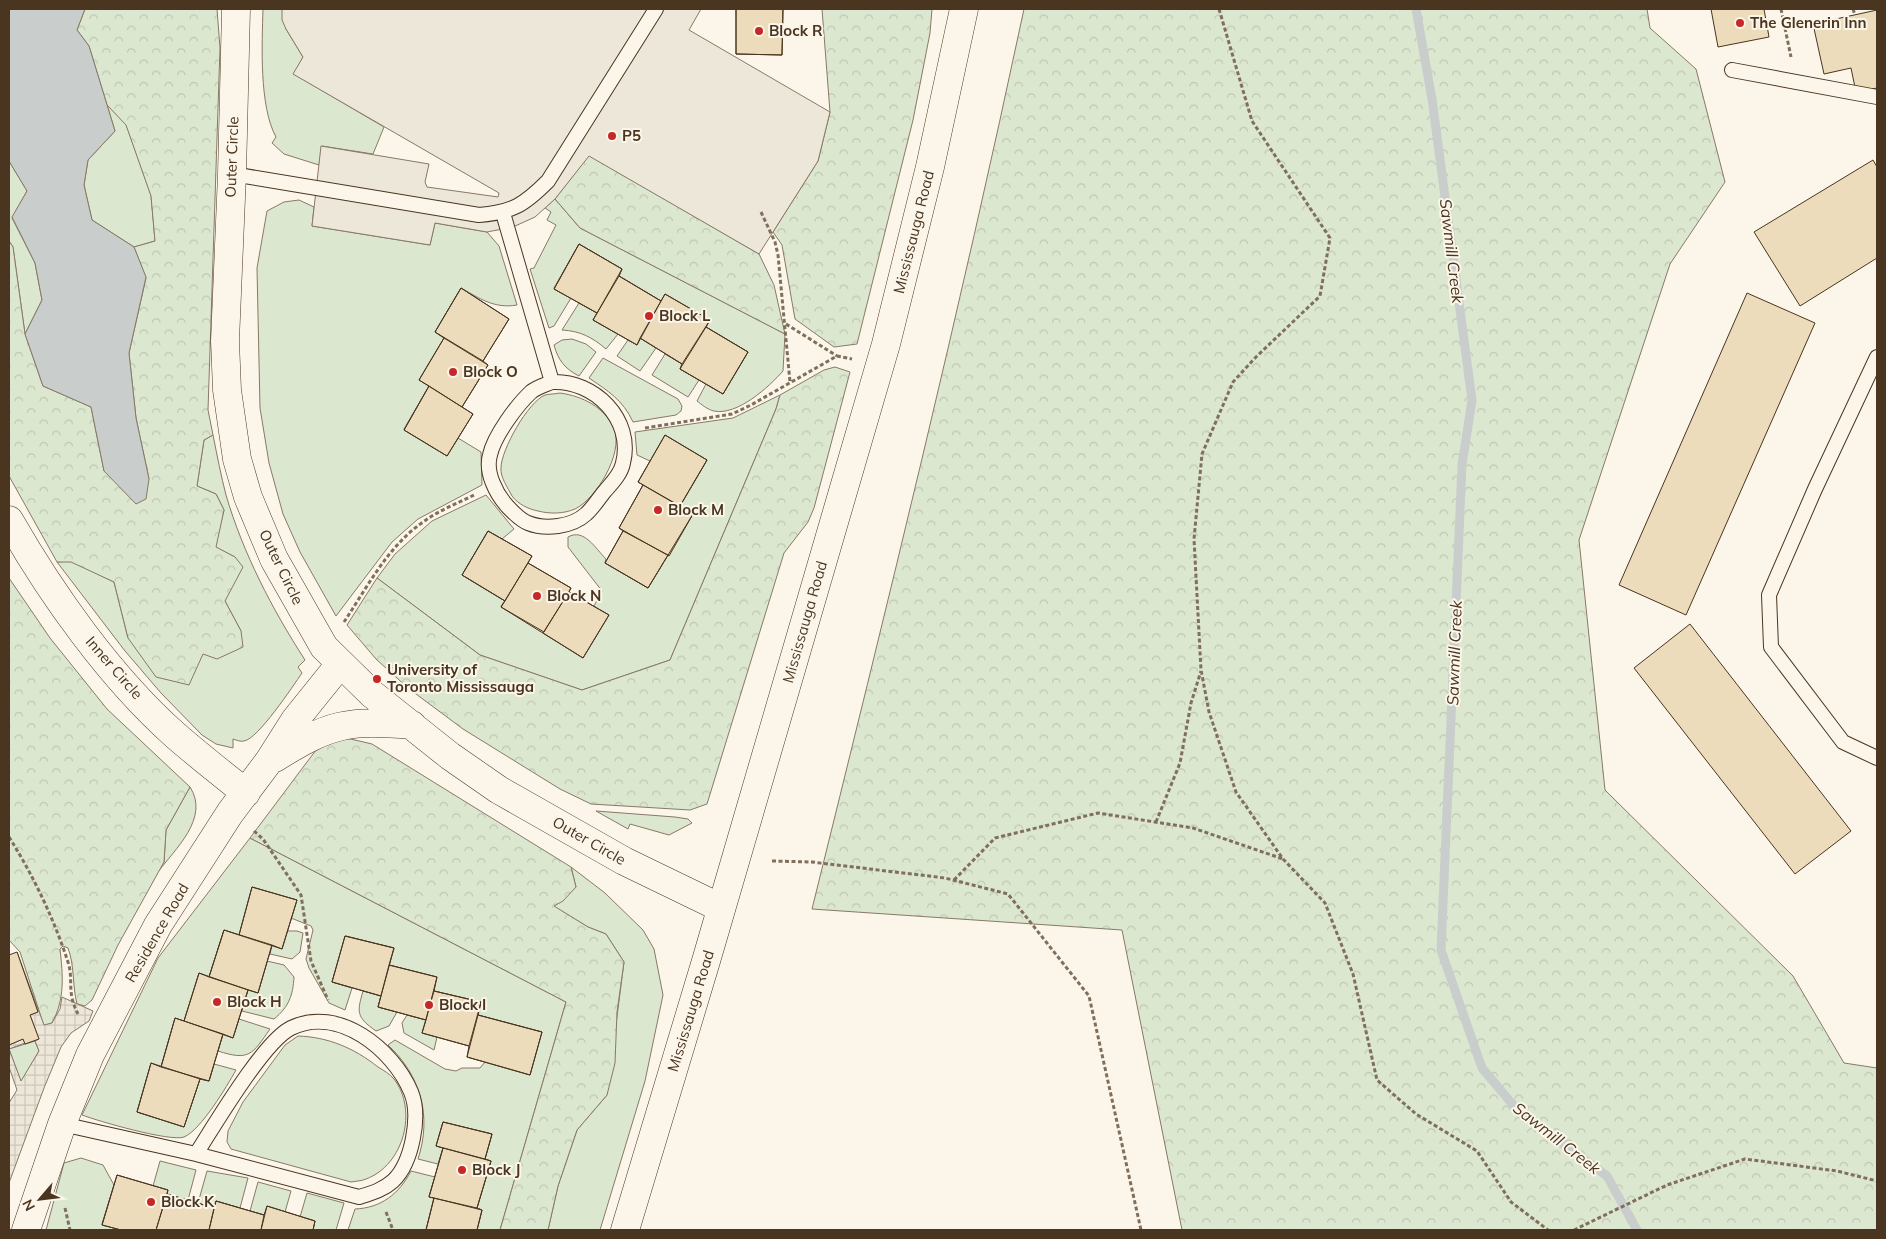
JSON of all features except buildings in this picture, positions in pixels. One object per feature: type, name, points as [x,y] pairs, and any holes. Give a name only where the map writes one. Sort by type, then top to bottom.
[{"type":"street","name":"Outer Circle","points":[[236,9],[225,341],[227,390],[236,459],[248,497],[274,559],[319,639],[340,664],[372,694],[450,756],[508,794],[624,861],[721,908]]},
{"type":"street","name":"Mississauga Road","points":[[624,1230],[721,908],[886,344],[930,167],[964,9]]},
{"type":"street","name":"Inner Circle","points":[[9,520],[36,566],[113,670],[174,734],[246,792]]},
{"type":"street","name":"Residence Road","points":[[26,1230],[62,1124],[90,1055],[158,924],[295,720],[340,664]]},
{"type":"street","points":[[269,761],[321,731],[345,724],[370,722],[412,725]]},
{"type":"lane","points":[[232,174],[479,215],[503,213],[534,196],[548,181],[656,9]]},
{"type":"lane","points":[[1732,70],[1877,97]]},
{"type":"lane","points":[[503,213],[552,382]]},
{"type":"lane","points":[[1877,357],[1815,489],[1769,595],[1771,647],[1843,742],[1877,758]]},
{"type":"lane","points":[[552,382],[564,382],[596,395],[611,409],[621,423],[624,463],[617,477],[586,515],[556,526],[528,523],[516,515],[502,500],[494,485],[489,455],[501,430],[533,391],[552,382]]},
{"type":"lane","points":[[62,1124],[196,1154],[359,1197],[378,1192],[394,1180],[407,1159],[415,1125],[412,1093],[392,1060],[366,1038],[338,1023],[315,1021],[290,1028],[273,1041],[236,1091],[196,1154]]},
{"type":"path","points":[[1219,9],[1252,120],[1330,238],[1320,296],[1254,358],[1233,382],[1202,454],[1194,539],[1201,670],[1209,712],[1236,792],[1283,860],[1325,903],[1353,974],[1377,1080],[1416,1114],[1477,1151],[1511,1202],[1548,1230]]},
{"type":"path","points":[[1781,9],[1796,82]]},
{"type":"path","points":[[1854,9],[1856,15]]},
{"type":"path","points":[[761,212],[775,242],[786,324],[790,382]]},
{"type":"path","points":[[786,324],[837,356],[858,360]]},
{"type":"path","points":[[621,423],[643,428],[732,414],[837,356]]},
{"type":"path","points":[[339,628],[388,555],[407,535],[426,519],[494,485]]},
{"type":"path","points":[[1156,822],[1180,763],[1191,703],[1201,670]]},
{"type":"path","points":[[954,880],[995,838],[1098,813],[1193,828],[1283,860]]},
{"type":"path","points":[[248,827],[263,839],[301,895],[311,961],[338,1023]]},
{"type":"path","points":[[9,837],[59,935],[69,965],[69,993],[79,1016]]},
{"type":"path","points":[[772,861],[812,862],[954,880],[1008,894],[1089,996],[1141,1230]]},
{"type":"path","points":[[1574,1230],[1692,1175],[1745,1159],[1836,1171],[1877,1182]]},
{"type":"green space","points":[[85,9],[217,9],[220,48],[208,410],[213,435],[204,440],[197,486],[216,494],[224,510],[216,547],[235,557],[243,567],[225,601],[241,631],[243,647],[217,659],[203,654],[189,685],[156,677],[128,638],[114,582],[71,562],[57,562],[9,476],[9,241],[13,247],[25,334],[43,386],[91,407],[104,471],[149,479],[136,418],[129,353],[146,278],[134,247],[155,241],[151,196],[126,125],[107,105],[89,46],[77,30]]},
{"type":"green space","points":[[263,9],[282,9],[286,29],[303,57],[294,74],[384,127],[373,154],[322,146],[319,165],[284,154],[272,143],[276,137],[264,92]]},
{"type":"green space","points":[[822,9],[932,9],[930,33],[913,120],[857,344],[834,347],[795,319],[782,245],[773,232],[818,161],[830,112]]},
{"type":"green space","points":[[1024,9],[1647,9],[1650,28],[1696,69],[1725,182],[1670,264],[1579,540],[1605,790],[1793,976],[1844,1063],[1877,1068],[1877,1230],[1182,1230],[1122,930],[812,909],[948,347]]},
{"type":"green space","points":[[107,105],[126,124],[151,195],[155,241],[134,247],[92,220],[84,185],[88,160],[115,131]]},
{"type":"green space","points":[[589,155],[759,254],[774,285],[785,334],[580,228],[555,199]]},
{"type":"green space","points":[[9,161],[27,191],[12,218],[35,263],[42,300],[25,334],[13,247],[9,241]]},
{"type":"green space","points":[[555,199],[580,228],[785,334],[783,371],[770,385],[742,405],[723,411],[714,411],[707,408],[697,401],[706,384],[723,394],[748,352],[706,327],[710,320],[661,301],[619,276],[622,269],[579,244],[554,288],[571,298],[554,326],[549,328],[530,269],[534,268],[556,225],[547,220],[551,212],[545,208]]},
{"type":"green space","points":[[299,200],[314,207],[312,226],[430,245],[435,223],[487,232],[499,246],[517,305],[494,304],[461,288],[435,332],[444,338],[429,386],[404,429],[458,438],[481,452],[482,485],[418,519],[392,542],[336,616],[300,552],[283,514],[269,463],[260,408],[257,268],[267,211],[284,202]]},
{"type":"green space","points":[[579,303],[597,313],[593,320],[618,334],[606,349],[586,335],[562,330]]},
{"type":"green space","points":[[640,338],[656,348],[640,371],[617,356],[628,340],[636,344]]},
{"type":"green space","points":[[572,339],[586,344],[596,352],[579,376],[563,363],[554,345],[562,340]]},
{"type":"green space","points":[[665,354],[682,364],[680,369],[699,380],[688,397],[652,375]]},
{"type":"green space","points":[[603,358],[678,399],[682,406],[681,411],[676,415],[633,422],[620,402],[589,378]]},
{"type":"green space","points":[[835,367],[850,372],[814,508],[808,522],[784,553],[707,804],[690,810],[591,804],[560,789],[463,729],[408,688],[376,659],[347,625],[377,578],[480,655],[582,690],[670,660],[776,409],[780,395],[824,370]]},
{"type":"green space","points":[[560,393],[584,400],[605,415],[614,429],[616,439],[615,450],[612,462],[599,486],[583,504],[566,512],[547,513],[534,510],[514,499],[503,479],[501,468],[505,450],[510,439],[531,407],[538,399],[545,395]]},
{"type":"green space","points":[[780,395],[776,409],[670,660],[582,690],[480,655],[377,578],[395,554],[432,521],[486,495],[514,529],[502,539],[488,531],[462,575],[505,601],[501,606],[594,606],[602,591],[568,547],[568,537],[574,535],[579,535],[589,540],[606,559],[605,563],[648,588],[693,514],[680,506],[707,460],[650,461],[637,455],[635,432],[733,418]]},
{"type":"green space","points":[[213,435],[226,495],[241,538],[270,601],[305,660],[298,667],[302,673],[266,722],[250,738],[243,741],[233,739],[233,748],[216,744],[202,735],[161,693],[125,651],[57,562],[71,561],[114,582],[128,638],[203,654],[241,631],[225,601],[235,557],[215,547],[224,510],[216,494],[197,486],[204,440]]},
{"type":"green space","points":[[9,578],[50,638],[107,709],[190,787],[166,830],[164,862],[118,945],[92,1000],[85,1006],[77,1004],[70,955],[68,948],[63,946],[60,949],[62,987],[59,1005],[52,1023],[44,1026],[20,952],[9,940]]},
{"type":"green space","points":[[342,737],[372,744],[571,867],[576,887],[563,901],[554,906],[588,927],[606,934],[624,962],[617,1012],[615,1063],[607,1095],[577,1130],[558,1186],[548,1230],[500,1230],[566,1002],[250,838],[319,746]]},
{"type":"green space","points":[[190,787],[195,799],[196,810],[193,821],[181,843],[158,872],[164,862],[166,830]]},
{"type":"green space","points":[[596,811],[675,817],[688,819],[692,823],[669,835],[630,824],[628,829]]},
{"type":"green space","points":[[250,838],[566,1002],[500,1230],[477,1230],[482,1210],[477,1208],[491,1161],[485,1159],[492,1134],[443,1122],[437,1146],[443,1148],[438,1164],[418,1159],[424,1127],[421,1097],[409,1070],[388,1045],[395,1040],[445,1069],[456,1071],[462,1068],[480,1068],[485,1062],[542,1032],[478,1015],[481,1002],[434,991],[436,977],[389,965],[394,948],[346,936],[332,982],[352,988],[345,1010],[329,1003],[309,968],[306,959],[313,930],[311,926],[291,918],[239,935],[224,930],[209,977],[184,1021],[175,1019],[161,1067],[151,1064],[137,1112],[184,1126],[200,1079],[209,1081],[214,1064],[236,1070],[206,1117],[191,1133],[184,1137],[164,1137],[82,1115],[158,958]]},
{"type":"green space","points":[[571,867],[605,893],[643,930],[654,949],[663,995],[645,1081],[600,1230],[548,1230],[558,1186],[577,1130],[607,1095],[624,962],[606,934],[588,927],[553,906],[576,887]]},
{"type":"green space","points":[[287,931],[303,933],[300,952],[292,959],[270,954],[272,945]]},
{"type":"green space","points":[[267,961],[284,965],[294,977],[293,989],[289,1000],[274,1019],[242,1011],[248,990]]},
{"type":"green space","points":[[363,991],[381,996],[378,1007],[397,1012],[389,1026],[376,1031],[362,1018],[359,1009]]},
{"type":"green space","points":[[407,1015],[426,1020],[437,1037],[434,1050],[404,1033],[402,1023]]},
{"type":"green space","points":[[239,1019],[270,1029],[259,1045],[249,1054],[237,1055],[218,1051],[223,1034],[233,1037]]},
{"type":"green space","points":[[298,1036],[330,1041],[360,1054],[391,1075],[401,1092],[405,1106],[406,1121],[398,1149],[390,1162],[379,1172],[366,1179],[351,1182],[231,1149],[227,1142],[228,1131],[243,1102],[285,1045]]},
{"type":"green space","points":[[35,1041],[39,1051],[21,1082],[9,1049]]},
{"type":"green space","points":[[81,1158],[103,1165],[114,1185],[102,1224],[121,1230],[46,1230],[64,1163]]},
{"type":"green space","points":[[160,1161],[196,1170],[188,1200],[167,1194],[153,1186]]},
{"type":"green space","points":[[207,1171],[248,1178],[240,1208],[216,1201],[214,1208],[198,1203]]},
{"type":"green space","points":[[411,1171],[435,1177],[429,1196],[434,1198],[426,1230],[348,1230],[355,1209],[381,1203],[395,1193]]},
{"type":"green space","points":[[258,1182],[291,1191],[285,1212],[264,1215],[250,1211]]},
{"type":"green space","points":[[307,1193],[344,1203],[336,1230],[313,1230],[315,1221],[300,1217]]},
{"type":"shaded area","points":[[9,9],[85,9],[77,30],[89,46],[115,131],[88,160],[84,185],[92,220],[134,247],[146,277],[129,353],[136,418],[149,479],[146,499],[136,504],[104,471],[91,407],[43,386],[25,334],[42,300],[35,263],[12,217],[27,191],[9,161]]},
{"type":"shaded area","name":"P5","points":[[282,9],[701,9],[689,30],[830,112],[818,161],[759,254],[589,156],[555,199],[535,217],[513,227],[487,232],[435,223],[430,245],[312,226],[321,146],[429,164],[425,182],[427,187],[498,197],[499,193],[293,74],[303,57],[282,20]]},
{"type":"shaded area","points":[[17,952],[44,1025],[52,1023],[60,1009],[62,997],[93,1011],[89,1021],[71,1033],[61,1047],[9,1183],[9,1103],[17,1090],[9,1067],[9,1049],[21,1081],[39,1051],[35,1041],[39,1039],[30,1015],[38,1012]]},
{"type":"shaded area","points":[[23,1039],[25,1043],[9,1049],[9,1045]]},
{"type":"waterway","name":"Sawmill Creek","points":[[1416,9],[1432,99],[1472,400],[1462,465],[1441,950],[1482,1068],[1519,1112],[1607,1176],[1637,1230]]},
{"type":"place","name":"The Glenerin Inn","points":[[1740,23]]},
{"type":"place","name":"Block R","points":[[759,31]]},
{"type":"place","name":"P5","points":[[612,136]]},
{"type":"place","name":"Block L","points":[[649,316]]},
{"type":"place","name":"Block O","points":[[453,372]]},
{"type":"place","name":"Block M","points":[[658,510]]},
{"type":"place","name":"Block N","points":[[537,596]]},
{"type":"place","name":"University of Toronto Mississauga","points":[[377,679]]},
{"type":"place","name":"Block H","points":[[217,1002]]},
{"type":"place","name":"Block I","points":[[429,1005]]},
{"type":"place","name":"Block J","points":[[462,1170]]},
{"type":"place","name":"Block K","points":[[151,1202]]}]
